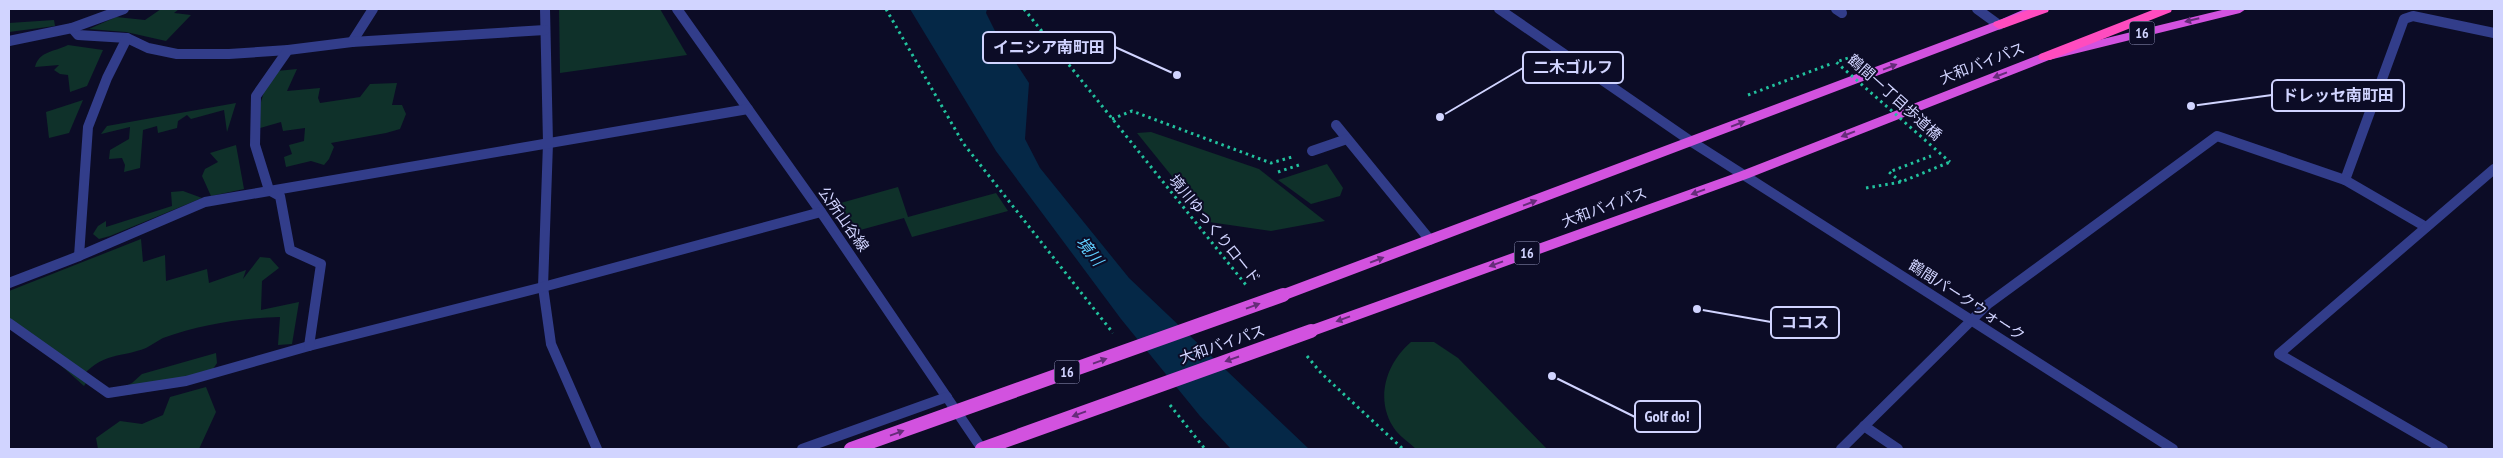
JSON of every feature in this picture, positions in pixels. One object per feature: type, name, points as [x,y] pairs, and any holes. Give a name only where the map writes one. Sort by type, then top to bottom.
[{"type":"highway","name":"大和バイパス","points":[[852,449],[1283,295],[1692,142],[1999,25],[2035,9]]},
{"type":"highway","points":[[1999,25],[2043,9]]},
{"type":"highway","points":[[2045,57],[2166,9]]},
{"type":"highway","name":"大和バイパス","points":[[982,449],[1744,175],[2045,57],[2240,9]]},
{"type":"street","points":[[9,41],[72,28],[124,9]]},
{"type":"street","points":[[352,42],[373,9]]},
{"type":"street","points":[[545,9],[548,143],[543,287],[551,344],[597,449]]},
{"type":"street","name":"公所山谷線","points":[[677,9],[821,212],[982,449]]},
{"type":"street","name":"鶴間パークウォーク","points":[[1501,9],[1692,142],[2174,449]]},
{"type":"street","points":[[1977,9],[1999,25]]},
{"type":"street","points":[[2345,180],[2404,19],[2413,16],[2494,33]]},
{"type":"street","points":[[72,28],[78,35],[127,38],[148,48],[177,54],[229,54],[288,50],[352,42],[545,30]]},
{"type":"street","points":[[79,256],[88,128],[107,78],[127,38]]},
{"type":"street","points":[[288,50],[256,96],[254,117],[255,145],[269,190],[280,196],[290,250],[321,264],[309,346]]},
{"type":"street","points":[[9,283],[79,256],[206,202],[748,109]]},
{"type":"street","points":[[1336,125],[1430,240]]},
{"type":"street","points":[[1841,449],[1970,320],[1996,298],[2217,136],[2345,180],[2426,227]]},
{"type":"street","points":[[1312,150],[1347,139]]},
{"type":"street","points":[[2443,449],[2279,354],[2494,169]]},
{"type":"street","points":[[9,323],[108,393],[186,381],[309,346],[543,287],[821,212]]},
{"type":"street","points":[[802,449],[947,397]]},
{"type":"street","points":[[1864,426],[1898,449]]},
{"type":"path","points":[[886,9],[963,143],[1119,340]]},
{"type":"path","name":"境川ゆっくりロード","points":[[1024,9],[1246,286]]},
{"type":"path","name":"鶴間一丁目歩道橋","points":[[1836,62],[1854,56]]},
{"type":"path","points":[[1748,95],[1836,62]]},
{"type":"path","name":"鶴間一丁目歩道橋","points":[[1836,62],[1950,162],[1901,182]]},
{"type":"path","points":[[1112,119],[1132,112],[1271,163]]},
{"type":"path","points":[[1278,172],[1299,165],[1293,156]]},
{"type":"path","points":[[1901,182],[1890,172],[1931,156]]},
{"type":"path","points":[[1866,188],[1901,182]]},
{"type":"path","points":[[1303,351],[1321,373],[1403,449]]},
{"type":"path","points":[[1166,400],[1205,449]]},
{"type":"green space","points":[[161,9],[179,9],[174,13],[191,15],[166,41],[126,32],[89,29],[116,17],[145,20]]},
{"type":"green space","points":[[559,9],[660,9],[687,55],[560,73]]},
{"type":"green space","points":[[54,20],[55,26],[9,32],[9,23]]},
{"type":"green space","points":[[68,45],[103,50],[87,86],[70,92],[68,75],[60,74],[54,70],[59,65],[35,67],[44,55]]},
{"type":"green space","points":[[297,69],[287,91],[320,88],[318,98],[320,103],[360,97],[370,84],[397,83],[392,105],[402,105],[406,114],[400,129],[331,143],[334,147],[324,165],[311,161],[286,167],[284,157],[292,154],[289,145],[304,141],[305,128],[283,131],[281,122],[253,130],[265,88],[277,71]]},
{"type":"green space","points":[[83,100],[69,133],[49,138],[46,112]]},
{"type":"green space","points":[[236,103],[227,132],[224,110],[191,119],[187,115],[178,121],[177,128],[158,133],[157,126],[143,130],[140,168],[124,172],[125,165],[122,158],[109,159],[110,150],[129,139],[130,127],[101,134],[107,126]]},
{"type":"green space","points":[[1151,132],[1259,169],[1325,221],[1271,231],[1209,222],[1137,133]]},
{"type":"green space","points":[[236,145],[244,189],[211,196],[202,176],[205,169],[218,162],[210,153]]},
{"type":"green space","points":[[1327,164],[1343,188],[1340,196],[1311,204],[1278,180]]},
{"type":"green space","points":[[898,187],[908,217],[996,193],[1008,211],[912,237],[904,218],[853,232],[837,204]]},
{"type":"green space","points":[[183,191],[202,198],[110,236],[99,239],[93,234],[98,226],[106,221],[106,227],[172,206],[171,192]]},
{"type":"green space","points":[[141,239],[143,262],[165,255],[166,281],[207,269],[209,283],[246,270],[243,279],[260,257],[270,258],[279,268],[262,281],[261,310],[299,302],[292,344],[278,345],[280,317],[250,319],[206,326],[177,333],[163,338],[146,348],[99,362],[84,374],[88,380],[84,386],[46,352],[9,327],[9,291]]},
{"type":"green space","points":[[1411,342],[1434,342],[1458,358],[1547,449],[1416,449],[1396,431],[1389,420],[1384,396],[1389,372],[1402,351]]},
{"type":"green space","points":[[216,353],[217,363],[213,369],[129,395],[119,389],[132,383],[142,374]]},
{"type":"green space","points":[[206,387],[216,412],[199,449],[98,449],[96,438],[120,421],[142,424],[163,415],[170,397]]},
{"type":"water","name":"境川","points":[[910,9],[987,9],[986,13],[996,33],[1029,83],[1025,139],[1040,168],[1129,278],[1309,449],[1231,449],[1200,416],[1121,319],[996,151]]},
{"type":"place","name":"イニシア南町田","points":[[1177,75]]},
{"type":"place","name":"ドレッセ南町田","points":[[2191,106]]},
{"type":"place","name":"二木ゴルフ","points":[[1440,117]]},
{"type":"place","name":"ココス","points":[[1697,309]]},
{"type":"place","name":"Golf do!","points":[[1552,376]]}]
